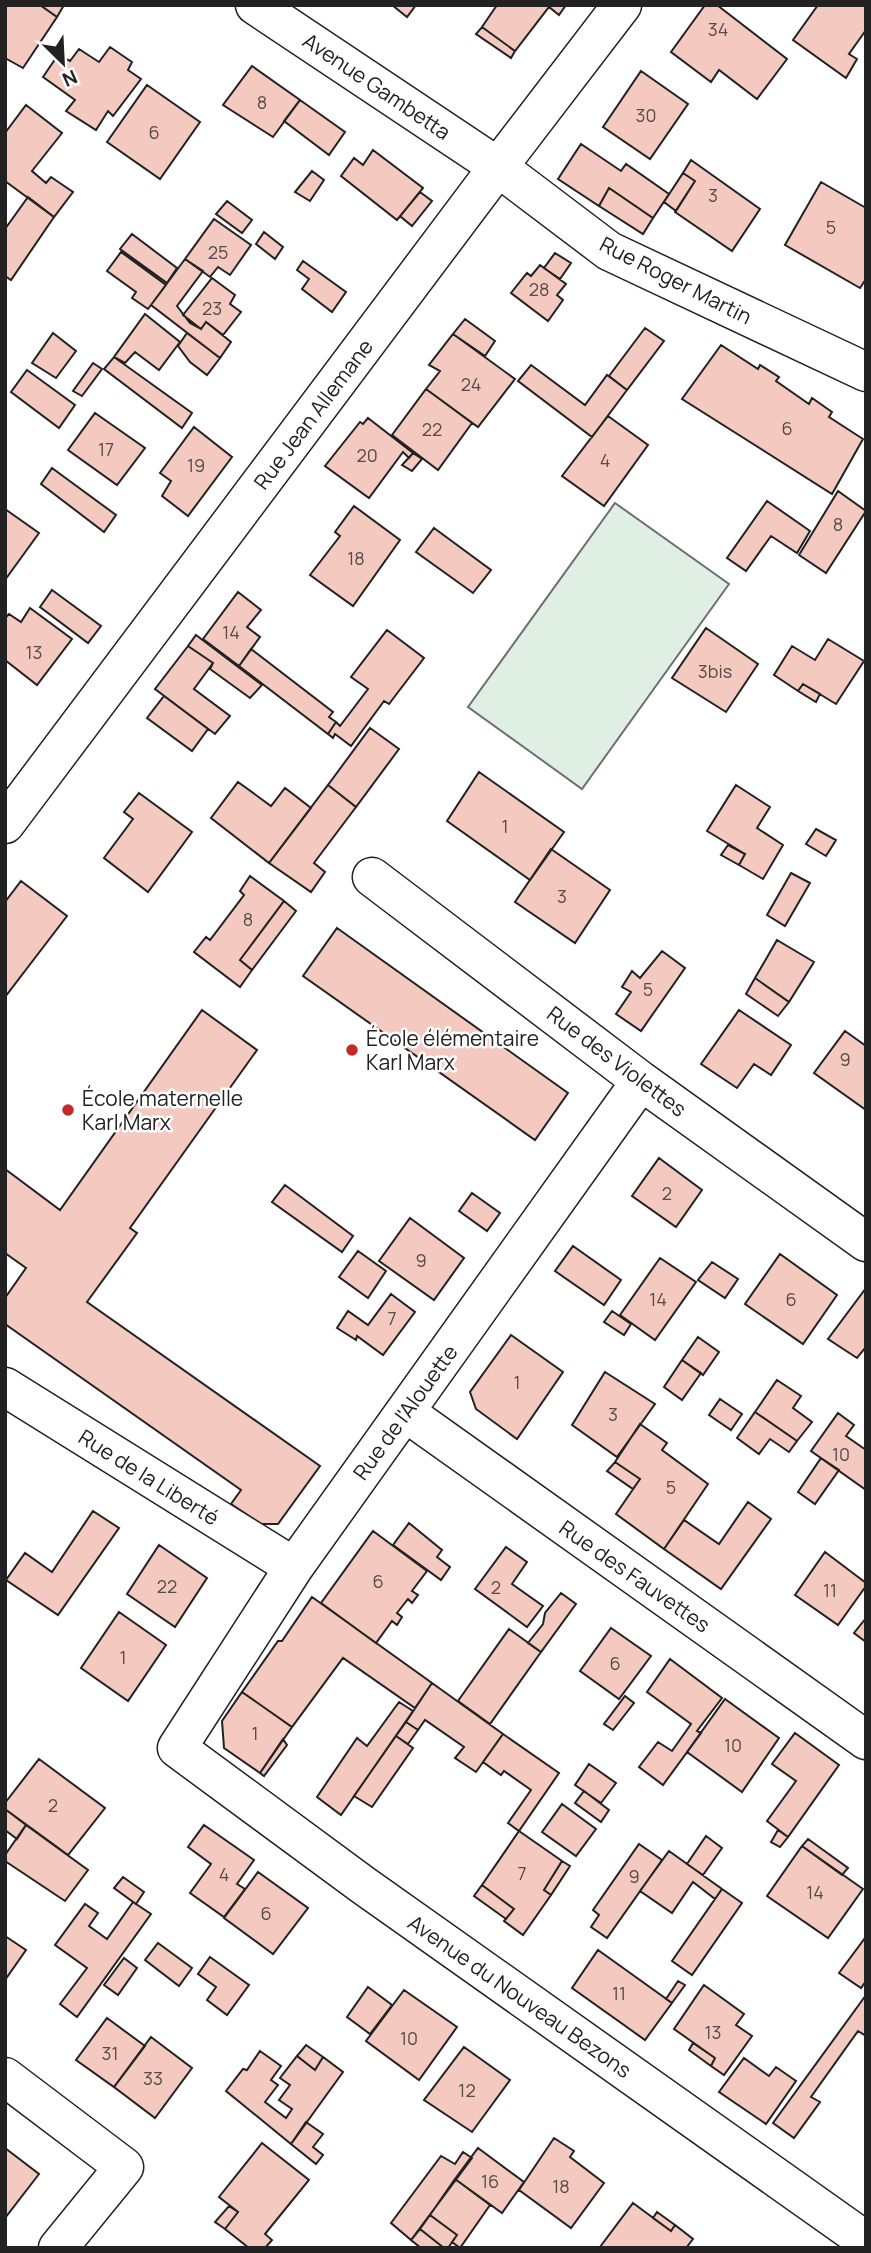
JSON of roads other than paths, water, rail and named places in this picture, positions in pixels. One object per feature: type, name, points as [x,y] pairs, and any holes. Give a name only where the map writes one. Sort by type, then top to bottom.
[{"type":"street","name":"Avenue Gambetta","points":[[255,5],[498,167]]},
{"type":"street","name":"Rue Jean Allemane","points":[[5,824],[622,5]]},
{"type":"street","name":"Rue Roger Martin","points":[[498,167],[609,251],[866,372]]},
{"type":"street","name":"Rue des Violettes","points":[[372,877],[641,1081],[866,1242]]},
{"type":"street","name":"Rue de l'Alouette","points":[[177,1748],[294,1567],[641,1081]]},
{"type":"street","name":"Rue de la Liberté","points":[[5,1387],[294,1567]]},
{"type":"street","name":"Rue des Fauvettes","points":[[405,1412],[866,1740]]},
{"type":"street","name":"Avenue du Nouveau Bezons","points":[[177,1748],[374,1893],[866,2241]]},
{"type":"street","points":[[5,2077],[124,2166],[58,2248]]},
{"type":"place","name":"École élémentaire Karl Marx","points":[[352,1050]]},
{"type":"place","name":"École maternelle Karl Marx","points":[[68,1110]]}]
